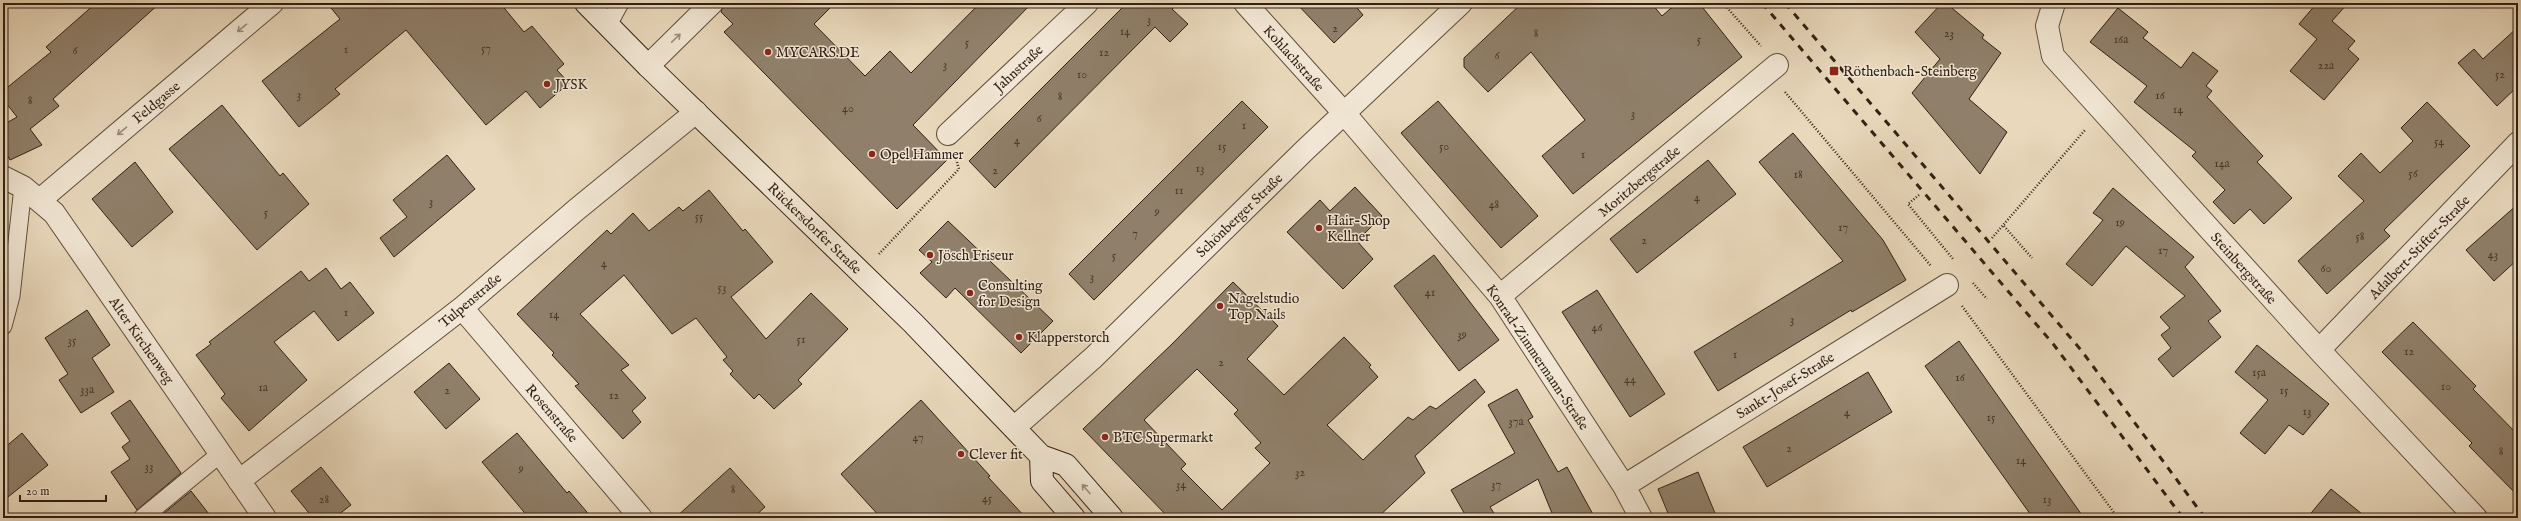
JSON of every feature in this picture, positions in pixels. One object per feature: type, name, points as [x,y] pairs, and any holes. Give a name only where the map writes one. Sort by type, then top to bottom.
[{"type":"street","name":"Feldgasse","points":[[40,200],[272,3]]},
{"type":"street","name":"Rückersdorfer Straße","points":[[586,3],[648,66],[861,273],[1015,427],[1041,456],[1066,465],[1112,518]]},
{"type":"street","points":[[648,66],[712,3]]},
{"type":"street","name":"Jahnstraße","points":[[948,134],[1087,3]]},
{"type":"street","name":"Kohlachstraße","points":[[1245,3],[1344,113]]},
{"type":"street","name":"Schönberger Straße","points":[[1015,427],[1094,357],[1344,113],[1461,3]]},
{"type":"street","name":"Steinbergstraße","points":[[2054,3],[2047,26],[2053,56],[2101,112],[2319,350],[2476,518]]},
{"type":"street","name":"Moritzbergstraße","points":[[1500,296],[1777,65]]},
{"type":"street","name":"Tulpenstraße","points":[[239,481],[462,308],[576,210],[696,112]]},
{"type":"street","name":"Konrad-Zimmermann-Straße","points":[[1344,113],[1500,296],[1624,486],[1641,518]]},
{"type":"street","name":"Adalbert-Stifter-Straße","points":[[2319,350],[2518,143]]},
{"type":"street","name":"Alter Kirchenweg","points":[[3,177],[23,187],[54,213],[265,518]]},
{"type":"street","name":"Sankt-Josef-Straße","points":[[1624,486],[1947,285]]},
{"type":"street","name":"Rosenstraße","points":[[462,308],[641,518]]},
{"type":"street","points":[[1041,456],[1042,481],[1074,518]]},
{"type":"lane","points":[[608,25],[620,3]]},
{"type":"lane","points":[[3,326],[11,296],[23,187]]},
{"type":"lane","points":[[142,518],[220,454]]},
{"type":"path","points":[[1723,3],[1777,65]]},
{"type":"path","points":[[1992,238],[2004,226],[2101,112]]},
{"type":"path","points":[[861,273],[959,169],[948,134]]},
{"type":"path","points":[[1919,194],[1908,204],[1955,261]]},
{"type":"path","points":[[2004,226],[2032,258]]},
{"type":"path","points":[[1969,277],[1987,299]]},
{"type":"building","points":[[96,3],[160,3],[53,99],[59,106],[30,129],[42,145],[10,160],[3,147],[3,125],[17,117],[3,99],[3,91],[51,52],[46,47]]},
{"type":"building","points":[[327,3],[500,3],[524,32],[532,26],[564,64],[557,70],[569,83],[540,108],[526,91],[486,125],[406,30],[335,89],[340,94],[299,127],[262,81],[340,19]]},
{"type":"building","points":[[724,3],[835,3],[814,24],[865,76],[890,51],[911,73],[980,3],[1032,3],[913,125],[947,160],[897,209],[724,32],[733,24],[721,12]]},
{"type":"building","points":[[1127,3],[1178,3],[1172,9],[1188,24],[1170,42],[1155,27],[995,188],[969,161]]},
{"type":"building","points":[[1296,3],[1353,3],[1363,15],[1334,43]]},
{"type":"building","points":[[1522,3],[1651,3],[1662,16],[1677,3],[1699,3],[1742,57],[1573,194],[1542,156],[1585,120],[1531,52],[1488,92],[1464,67],[1464,58]]},
{"type":"building","points":[[1942,3],[1946,3],[1984,35],[1982,38],[2001,53],[1969,99],[2007,132],[1980,174],[1912,93],[1940,59],[1915,32]]},
{"type":"building","points":[[2317,3],[2348,3],[2332,21],[2355,41],[2348,49],[2359,59],[2324,100],[2290,71],[2317,39],[2299,24]]},
{"type":"building","points":[[2118,8],[2148,32],[2143,38],[2181,68],[2193,52],[2218,71],[2206,86],[2212,91],[2207,97],[2263,156],[2257,162],[2292,198],[2264,224],[2250,209],[2234,224],[2213,202],[2225,190],[2192,156],[2196,152],[2134,102],[2147,86],[2090,42]]},
{"type":"building","points":[[2518,27],[2518,86],[2497,106],[2458,63],[2474,49],[2483,59]]},
{"type":"building","points":[[1242,101],[1268,127],[1094,300],[1069,274]]},
{"type":"building","points":[[1438,101],[1538,216],[1501,248],[1401,133]]},
{"type":"building","points":[[2427,102],[2470,146],[2384,230],[2390,236],[2327,294],[2298,261],[2364,201],[2338,176],[2361,153],[2380,173],[2413,141],[2401,128]]},
{"type":"building","points":[[222,105],[280,176],[283,173],[309,204],[257,250],[169,149]]},
{"type":"building","points":[[1793,133],[1883,240],[1906,280],[1852,312],[1851,310],[1718,391],[1694,352],[1843,261],[1759,162]]},
{"type":"building","points":[[447,155],[475,189],[394,257],[380,238],[407,217],[393,200]]},
{"type":"building","points":[[1708,160],[1736,194],[1637,273],[1610,239]]},
{"type":"building","points":[[135,162],[173,212],[132,247],[92,199]]},
{"type":"building","points":[[1355,187],[1382,216],[1357,241],[1373,259],[1343,289],[1287,232],[1320,200],[1330,211]]},
{"type":"building","points":[[2113,188],[2194,257],[2185,267],[2221,311],[2208,321],[2221,337],[2173,377],[2158,359],[2171,348],[2161,335],[2170,328],[2160,317],[2185,296],[2126,246],[2092,286],[2066,264],[2103,220],[2093,213]]},
{"type":"building","points":[[709,190],[743,231],[745,229],[773,262],[731,297],[766,339],[811,293],[848,329],[798,380],[802,384],[774,409],[759,394],[754,399],[730,374],[733,371],[723,360],[727,357],[696,318],[672,334],[624,275],[580,314],[629,365],[621,370],[646,398],[632,411],[641,422],[623,439],[575,386],[579,384],[552,355],[554,353],[517,314],[607,230],[611,234],[633,213],[649,231],[679,207],[683,211]]},
{"type":"building","points":[[2518,204],[2518,259],[2494,281],[2466,250]]},
{"type":"building","points":[[948,221],[1053,321],[1021,353],[955,288],[946,298],[920,273],[932,262],[919,250]]},
{"type":"building","points":[[1434,255],[1499,340],[1459,371],[1394,286]]},
{"type":"building","points":[[326,268],[341,289],[350,282],[374,313],[338,341],[314,311],[274,342],[307,380],[249,431],[221,398],[225,394],[196,355],[211,344],[209,342],[301,271],[309,281]]},
{"type":"building","points":[[1233,282],[1278,326],[1247,359],[1284,395],[1344,337],[1371,365],[1369,367],[1378,377],[1327,425],[1363,460],[1408,417],[1413,420],[1430,406],[1436,409],[1475,379],[1485,392],[1415,456],[1425,473],[1377,518],[1169,518],[1083,429],[1172,344]],"holes":[[[1197,369],[1238,410],[1234,414],[1261,443],[1255,448],[1270,463],[1222,510],[1181,469],[1186,464],[1144,420]]]},
{"type":"building","points":[[1597,290],[1665,394],[1630,417],[1562,312]]},
{"type":"building","points":[[87,310],[110,345],[92,358],[114,392],[81,413],[59,380],[68,374],[45,338]]},
{"type":"building","points":[[2413,322],[2476,386],[2473,389],[2518,435],[2518,496],[2469,446],[2472,443],[2382,352]]},
{"type":"building","points":[[1959,341],[2084,518],[2033,518],[1925,366]]},
{"type":"building","points":[[2257,345],[2329,404],[2303,435],[2289,425],[2265,454],[2240,433],[2268,400],[2235,372]]},
{"type":"building","points":[[449,363],[480,399],[446,429],[414,392]]},
{"type":"building","points":[[1868,372],[1892,412],[1767,487],[1743,447]]},
{"type":"building","points":[[1517,389],[1533,417],[1528,420],[1558,472],[1567,467],[1595,518],[1554,518],[1538,479],[1490,507],[1497,518],[1467,518],[1451,490],[1515,453],[1488,405]]},
{"type":"building","points":[[130,400],[181,473],[137,510],[111,472],[130,459],[122,447],[130,441],[111,413]]},
{"type":"building","points":[[921,400],[1026,518],[881,518],[841,474]]},
{"type":"building","points":[[22,433],[48,465],[3,501],[3,449]]},
{"type":"building","points":[[517,433],[567,493],[569,491],[592,518],[529,518],[482,462]]},
{"type":"building","points":[[321,467],[351,505],[334,518],[313,518],[291,491]]},
{"type":"building","points":[[730,468],[765,507],[753,518],[675,518]]},
{"type":"building","points":[[1698,472],[1717,518],[1670,518],[1658,489]]},
{"type":"building","points":[[2331,489],[2367,518],[2307,518]]},
{"type":"building","points":[[191,491],[212,518],[158,518]]},
{"type":"railway","points":[[1762,3],[2054,345],[2183,518]]},
{"type":"railway","points":[[1785,3],[2081,350],[2205,518]]},
{"type":"place","name":"MYCARS.DE","points":[[768,52]]},
{"type":"place","name":"Röthenbach-Steinberg","points":[[1834,71]]},
{"type":"place","name":"JYSK","points":[[547,84]]},
{"type":"place","name":"Opel Hammer","points":[[872,154]]},
{"type":"place","name":"Hair-Shop Kellner","points":[[1319,228]]},
{"type":"place","name":"Jösch Friseur","points":[[930,255]]},
{"type":"place","name":"Consulting for Design","points":[[970,293]]},
{"type":"place","name":"Nagelstudio Top Nails","points":[[1220,306]]},
{"type":"place","name":"Klapperstorch","points":[[1019,337]]},
{"type":"place","name":"BTC Supermarkt","points":[[1105,437]]},
{"type":"place","name":"Clever fit","points":[[961,454]]}]
